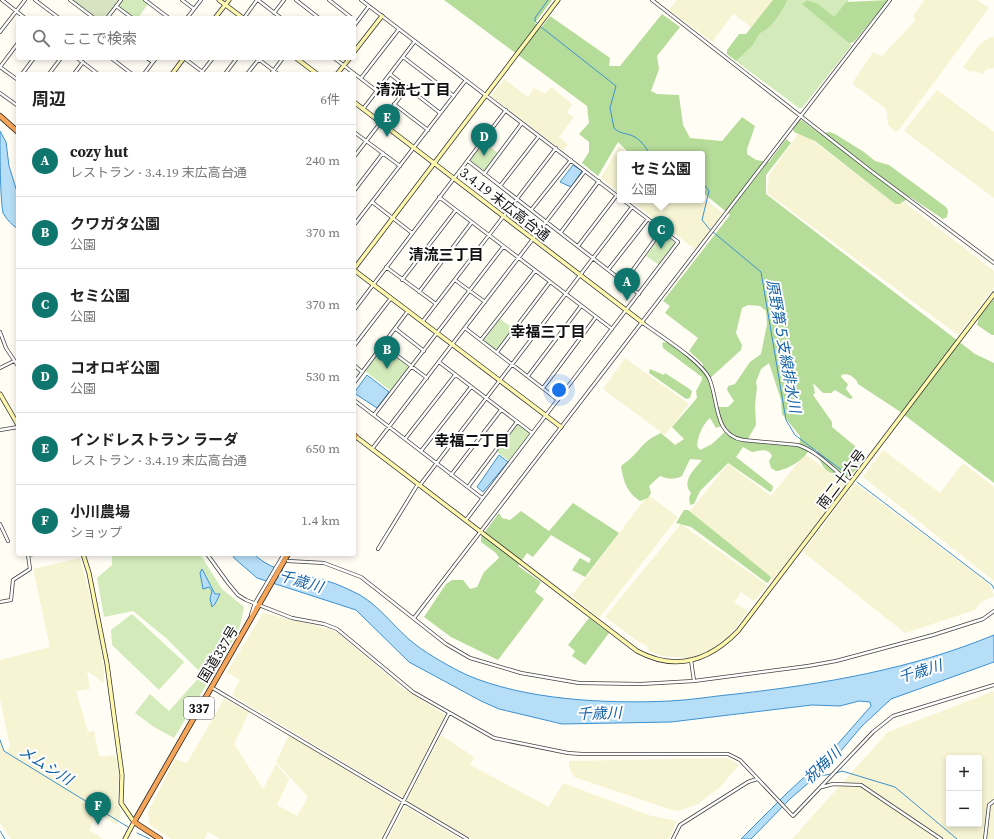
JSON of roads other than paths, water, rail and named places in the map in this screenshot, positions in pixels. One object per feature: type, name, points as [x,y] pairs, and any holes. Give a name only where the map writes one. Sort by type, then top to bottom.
[{"type":"highway","points":[[0,116],[16,130]]},
{"type":"highway","name":"国道337号","points":[[134,822],[248,625],[257,604],[285,556]]},
{"type":"highway","points":[[134,822],[160,839]]},
{"type":"street","points":[[2,0],[22,16]]},
{"type":"street","points":[[0,32],[25,0]]},
{"type":"street","points":[[36,0],[56,16]]},
{"type":"street","points":[[70,0],[91,16]]},
{"type":"street","points":[[108,16],[121,0]]},
{"type":"street","points":[[145,0],[166,16]]},
{"type":"street","points":[[182,0],[194,9]]},
{"type":"street","points":[[189,16],[201,0]]},
{"type":"street","points":[[220,0],[240,16]]},
{"type":"street","points":[[216,16],[229,0]]},
{"type":"street","points":[[245,16],[258,0],[279,16]]},
{"type":"street","points":[[274,12],[284,0]]},
{"type":"street","points":[[296,0],[316,16]]},
{"type":"street","points":[[329,0],[349,16]]},
{"type":"street","points":[[361,0],[617,195],[578,246]]},
{"type":"street","points":[[356,266],[558,0]]},
{"type":"street","points":[[652,0],[871,171],[994,263]]},
{"type":"street","points":[[414,618],[643,323],[890,0]]},
{"type":"street","points":[[116,6],[129,16]]},
{"type":"street","points":[[357,22],[369,6]]},
{"type":"street","points":[[356,49],[382,16]]},
{"type":"street","points":[[361,78],[398,29]]},
{"type":"street","points":[[363,109],[415,41]]},
{"type":"street","points":[[16,46],[0,66],[16,78]]},
{"type":"street","points":[[403,57],[454,96]]},
{"type":"street","points":[[24,72],[32,60]]},
{"type":"street","points":[[50,72],[60,60]]},
{"type":"street","points":[[80,60],[96,72]]},
{"type":"street","points":[[114,60],[129,72]]},
{"type":"street","points":[[146,72],[153,62],[150,60]]},
{"type":"street","points":[[174,72],[182,60]]},
{"type":"street","points":[[187,60],[202,72],[211,60]]},
{"type":"street","points":[[226,72],[235,60]]},
{"type":"street","points":[[248,72],[257,60]]},
{"type":"street","points":[[259,60],[276,72]]},
{"type":"street","points":[[273,70],[281,60]]},
{"type":"street","points":[[299,60],[314,72]]},
{"type":"street","points":[[337,60],[353,72]]},
{"type":"street","points":[[339,72],[348,60]]},
{"type":"street","points":[[76,72],[83,62]]},
{"type":"street","points":[[356,74],[377,91]]},
{"type":"street","points":[[390,74],[440,113]]},
{"type":"street","points":[[356,222],[466,80]]},
{"type":"street","points":[[356,154],[407,88]]},
{"type":"street","points":[[0,93],[16,105]]},
{"type":"street","name":"3.4.19 末広高台通","points":[[356,104],[643,323]]},
{"type":"street","points":[[394,104],[428,130]]},
{"type":"street","points":[[356,307],[506,110]]},
{"type":"street","points":[[484,174],[522,122]]},
{"type":"street","points":[[356,134],[400,166]]},
{"type":"street","points":[[500,186],[539,135]]},
{"type":"street","points":[[423,321],[556,148]]},
{"type":"street","points":[[356,188],[383,153]]},
{"type":"street","points":[[531,210],[571,160]]},
{"type":"street","points":[[468,161],[639,294]]},
{"type":"street","points":[[372,449],[585,171]]},
{"type":"street","points":[[561,232],[599,181]]},
{"type":"street","points":[[439,197],[612,329]]},
{"type":"street","points":[[372,202],[412,233]]},
{"type":"street","points":[[466,521],[678,242],[627,203]]},
{"type":"street","points":[[378,549],[419,485],[632,207]]},
{"type":"street","points":[[402,280],[456,210]]},
{"type":"street","points":[[608,270],[648,219]]},
{"type":"street","points":[[419,292],[472,222]]},
{"type":"street","points":[[624,282],[662,230]]},
{"type":"street","points":[[374,415],[503,247]]},
{"type":"street","points":[[386,267],[436,304]]},
{"type":"street","points":[[356,270],[562,427]]},
{"type":"street","points":[[481,340],[535,271]]},
{"type":"street","points":[[455,280],[485,302]]},
{"type":"street","points":[[497,352],[550,282]]},
{"type":"street","name":"南二十六号","points":[[356,438],[637,651],[653,659],[666,662],[691,660],[711,654],[738,631],[852,484],[994,294]]},
{"type":"street","points":[[356,343],[392,297]]},
{"type":"street","points":[[528,376],[581,306]]},
{"type":"street","points":[[356,380],[409,310]]},
{"type":"street","points":[[543,388],[596,317]]},
{"type":"street","points":[[643,323],[700,366],[709,380],[722,425],[735,439],[798,445],[806,448],[837,470],[852,484]]},
{"type":"street","points":[[396,328],[424,351]]},
{"type":"street","points":[[465,328],[558,400]]},
{"type":"street","points":[[0,332],[16,364]]},
{"type":"street","points":[[383,345],[426,378]]},
{"type":"street","points":[[0,368],[14,361]]},
{"type":"street","points":[[439,362],[532,433]]},
{"type":"street","points":[[356,368],[362,372]]},
{"type":"street","points":[[405,439],[455,375]]},
{"type":"street","points":[[421,452],[471,386]]},
{"type":"street","points":[[0,394],[16,422]]},
{"type":"street","points":[[356,402],[482,498]]},
{"type":"street","points":[[451,475],[501,410]]},
{"type":"street","points":[[468,487],[517,422]]},
{"type":"street","points":[[0,430],[16,426]]},
{"type":"street","points":[[0,524],[8,541]]},
{"type":"street","points":[[0,602],[11,600],[13,580],[30,569],[28,556]]},
{"type":"street","points":[[84,556],[89,573],[107,664],[122,775],[121,803],[134,822],[125,839]]},
{"type":"street","points":[[208,556],[218,572],[238,595],[292,618],[324,624],[337,629],[413,692],[494,738],[568,753],[604,756],[728,754],[740,760],[756,779],[793,816],[873,732],[893,716],[994,685]]},
{"type":"street","points":[[288,561],[324,563],[361,577],[459,653],[488,665],[521,673],[579,683],[641,684],[694,681],[746,675],[836,661],[983,619],[994,611]]},
{"type":"street","points":[[691,660],[694,681]]},
{"type":"street","points":[[211,687],[467,839]]},
{"type":"street","points":[[384,839],[449,713]]},
{"type":"street","points":[[673,839],[680,825],[748,782],[756,779]]},
{"type":"street","points":[[822,787],[833,784],[861,785],[941,839]]},
{"type":"street","points":[[985,839],[989,805],[994,801]]},
{"type":"water","points":[[0,131],[6,142],[9,166],[16,189],[16,228],[3,213]]},
{"type":"water","points":[[573,165],[582,171],[571,187],[560,182]]},
{"type":"water","points":[[367,375],[389,392],[377,408],[356,394],[356,390]]},
{"type":"water","points":[[499,455],[508,462],[483,492],[477,487]]},
{"type":"water","points":[[234,556],[256,556],[270,566],[289,572],[318,578],[348,589],[368,600],[416,645],[448,665],[467,675],[490,683],[514,690],[540,695],[593,701],[645,702],[686,700],[769,690],[835,680],[900,666],[963,647],[994,635],[994,662],[891,699],[862,726],[828,766],[791,798],[751,839],[741,839],[829,754],[871,706],[870,702],[859,701],[840,706],[812,705],[671,722],[562,724],[499,709],[481,701],[409,662],[356,610],[257,578]]},
{"type":"water","points":[[202,569],[215,594],[220,594],[212,607],[210,599],[212,591],[209,587],[203,589],[200,573]]},
{"type":"waterway","name":"原野第５支線排水川","points":[[537,23],[535,18],[548,0]]},
{"type":"waterway","name":"原野第５支線排水川","points":[[541,27],[616,86],[610,108],[614,128],[637,139],[648,151]]},
{"type":"waterway","name":"原野第５支線排水川","points":[[705,186],[709,191],[702,220],[711,231]]},
{"type":"waterway","name":"原野第５支線排水川","points":[[713,232],[761,272],[786,420],[795,435],[852,478]]},
{"type":"waterway","name":"原野第５支線排水川","points":[[857,482],[992,585],[994,589]]},
{"type":"waterway","name":"メムシ川","points":[[0,740],[4,751],[128,827]]},
{"type":"waterway","name":"祝梅川","points":[[836,773],[842,771],[895,787],[957,839]]},
{"type":"waterway","name":"祝梅川","points":[[815,777],[831,774]]},
{"type":"waterway","points":[[0,831],[5,839]]},
{"type":"waterway","name":"メムシ川","points":[[137,833],[150,839]]},
{"type":"place","name":"インドレストラン ラーダ","points":[[387,137]]},
{"type":"place","name":"コオロギ公園","points":[[484,156]]},
{"type":"place","name":"セミ公園","points":[[661,249]]},
{"type":"place","name":"cozy hut","points":[[627,301]]},
{"type":"place","name":"クワガタ公園","points":[[387,369]]},
{"type":"place","name":"小川農場","points":[[98,825]]},
{"type":"district","name":"清流七丁目","points":[[413,89]]},
{"type":"district","name":"清流三丁目","points":[[446,254]]},
{"type":"district","name":"幸福三丁目","points":[[548,331]]},
{"type":"district","name":"幸福二丁目","points":[[472,440]]},
{"type":"water label","name":"千歳川","points":[[301,581]]},
{"type":"water label","name":"千歳川","points":[[920,671]]},
{"type":"water label","name":"千歳川","points":[[599,713]]}]
